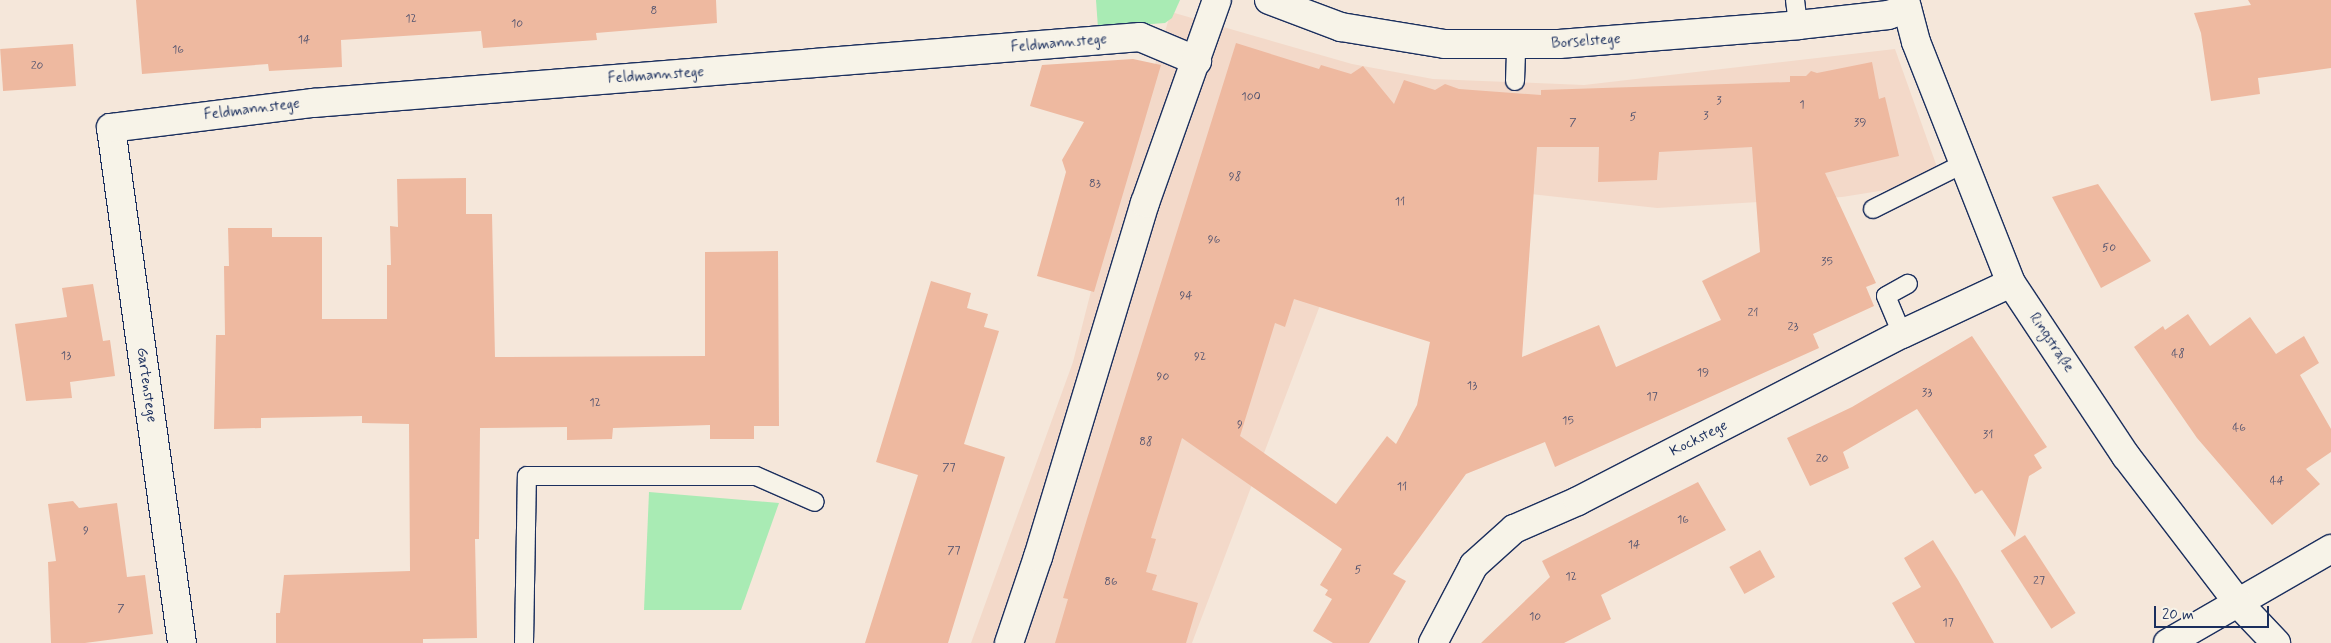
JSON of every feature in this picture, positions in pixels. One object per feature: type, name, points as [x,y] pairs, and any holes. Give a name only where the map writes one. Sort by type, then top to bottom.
[{"type":"street","points":[[1008,643],[1038,557],[1145,204],[1217,0]]},
{"type":"street","name":"Borselstege","points":[[1269,0],[1341,27],[1445,44],[1559,44],[1797,12],[1888,15],[1906,5]]},
{"type":"street","name":"Ringstraße","points":[[1906,5],[1916,42],[2011,283],[2126,456],[2239,604],[2276,643]]},
{"type":"street","name":"Feldmannstege","points":[[111,128],[313,103],[1140,37],[1197,61]]},
{"type":"street","name":"Gartenstege","points":[[111,128],[182,643]]},
{"type":"street","name":"Kockstege","points":[[1433,643],[1474,565],[1514,529],[1578,501],[1902,334],[2011,283]]},
{"type":"street","points":[[2168,643],[2239,604],[2331,549]]},
{"type":"lane","points":[[1515,81],[1516,44]]},
{"type":"lane","points":[[1873,209],[1963,164]]},
{"type":"lane","points":[[1902,334],[1886,296],[1908,284]]},
{"type":"lane","points":[[524,643],[527,476],[756,476],[815,502]]},
{"type":"shaded area","points":[[1171,12],[1352,64],[1433,79],[1584,85],[1895,49],[1942,181],[1842,197],[1657,208],[1369,176],[1192,643],[971,643],[1073,362],[1119,181]]},
{"type":"green space","points":[[1096,0],[1180,0],[1172,18],[1165,23],[1098,28]]},
{"type":"green space","points":[[649,492],[779,503],[741,610],[644,610]]},
{"type":"building","points":[[136,0],[716,0],[717,23],[596,33],[597,40],[483,48],[481,31],[341,40],[342,67],[269,71],[268,64],[142,74]]},
{"type":"building","points":[[2248,0],[2331,0],[2331,68],[2258,78],[2260,94],[2211,101],[2201,33],[2194,13],[2251,5]]},
{"type":"building","points":[[1236,43],[1319,69],[1321,65],[1351,74],[1363,66],[1394,104],[1404,80],[1435,90],[1445,84],[1459,89],[1541,95],[1541,90],[1790,82],[1790,76],[1806,76],[1811,71],[1817,73],[1872,62],[1879,99],[1885,97],[1899,156],[1825,173],[1876,283],[1866,287],[1874,306],[1813,334],[1819,348],[1555,467],[1545,442],[1466,474],[1393,574],[1406,581],[1369,643],[1333,643],[1313,631],[1332,599],[1325,595],[1328,590],[1320,585],[1342,549],[1182,438],[1151,538],[1156,539],[1146,572],[1157,575],[1152,590],[1198,603],[1186,643],[1055,643],[1068,599],[1063,598]],"holes":[[[1537,147],[1599,147],[1598,182],[1657,180],[1659,152],[1752,147],[1760,252],[1702,281],[1721,320],[1616,367],[1599,325],[1522,357]],[[1294,299],[1430,342],[1417,405],[1396,444],[1387,436],[1336,504],[1240,436],[1275,323],[1285,327]]]},
{"type":"building","points":[[73,44],[76,86],[3,91],[0,49]]},
{"type":"building","points":[[1133,59],[1161,65],[1094,292],[1037,276],[1066,172],[1062,160],[1084,122],[1030,106],[1042,65]]},
{"type":"building","points":[[466,178],[466,214],[492,214],[495,357],[705,356],[705,252],[778,251],[779,426],[754,426],[754,439],[710,439],[710,425],[613,428],[612,439],[567,440],[567,427],[480,428],[479,539],[475,539],[477,638],[423,639],[423,643],[276,643],[276,613],[280,613],[284,575],[410,571],[409,424],[362,423],[362,416],[261,418],[261,428],[214,429],[216,335],[225,335],[224,266],[229,266],[228,228],[272,228],[272,237],[322,237],[322,319],[387,319],[387,265],[391,265],[390,226],[398,227],[397,179]]},
{"type":"building","points":[[2098,184],[2151,261],[2101,288],[2052,197]]},
{"type":"building","points":[[931,281],[971,293],[967,308],[988,314],[984,327],[999,331],[964,444],[1005,457],[948,643],[865,643],[918,475],[876,462]]},
{"type":"building","points":[[93,284],[103,341],[110,340],[115,376],[70,382],[72,398],[26,401],[15,324],[67,317],[62,288]]},
{"type":"building","points":[[2188,314],[2210,346],[2250,317],[2276,354],[2304,336],[2319,363],[2300,375],[2331,429],[2331,452],[2306,469],[2320,484],[2272,525],[2197,438],[2134,347],[2163,326],[2165,330]]},
{"type":"building","points":[[1972,336],[2047,447],[2034,455],[2042,468],[2029,476],[2015,537],[1982,490],[1975,494],[1917,409],[1843,452],[1849,468],[1810,486],[1787,438],[1852,407]]},
{"type":"building","points":[[1698,482],[1726,530],[1601,595],[1611,619],[1564,643],[1481,643],[1550,577],[1542,561]]},
{"type":"building","points":[[73,501],[79,508],[117,503],[127,577],[145,575],[153,634],[85,643],[51,643],[48,562],[56,561],[48,504]]},
{"type":"building","points":[[2025,535],[2076,613],[2051,629],[2001,551]]},
{"type":"building","points":[[1933,540],[1994,643],[1915,643],[1892,603],[1921,587],[1904,558]]},
{"type":"building","points":[[1760,550],[1775,577],[1744,594],[1729,567]]}]
